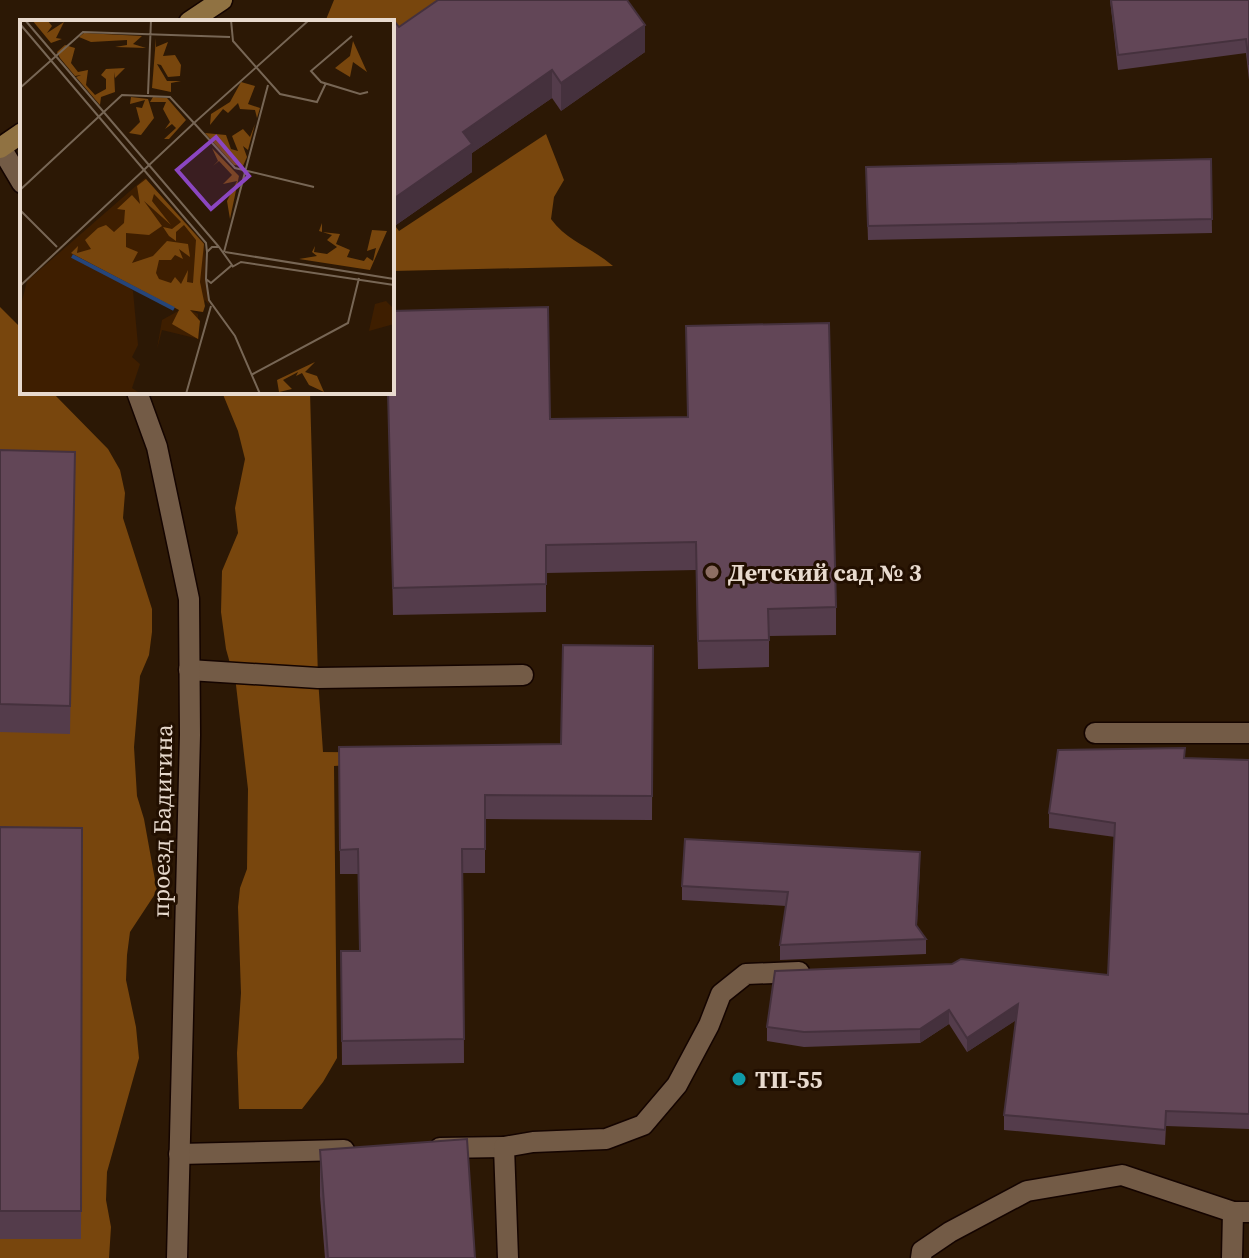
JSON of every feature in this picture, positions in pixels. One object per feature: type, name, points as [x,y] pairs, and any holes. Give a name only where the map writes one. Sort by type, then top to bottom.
[{"type":"street","points":[[192,20],[222,0]]},
{"type":"street","points":[[20,134],[0,147],[20,180]]},
{"type":"street","name":"проезд Бадигина","points":[[138,394],[157,447],[189,599],[190,735],[177,1258]]},
{"type":"street","points":[[189,670],[318,678],[523,675]]},
{"type":"street","points":[[1095,733],[1249,733]]},
{"type":"street","points":[[413,1149],[504,1147],[533,1142],[606,1139],[643,1125],[677,1085],[709,1025],[721,994],[746,974],[825,971]]},
{"type":"street","points":[[504,1147],[508,1258]]},
{"type":"street","points":[[179,1154],[367,1150]]},
{"type":"street","points":[[921,1258],[922,1251],[950,1232],[1027,1191],[1122,1175],[1241,1212],[1232,1258]]},
{"type":"shaded area","points":[[334,0],[445,0],[394,38],[394,20],[326,20]]},
{"type":"shaded area","points":[[546,134],[564,180],[554,197],[551,219],[565,233],[613,266],[394,271],[394,225],[399,231]]},
{"type":"shaded area","points":[[0,307],[20,327],[20,394],[54,394],[108,449],[120,470],[125,493],[123,518],[152,609],[149,655],[140,676],[134,747],[137,796],[157,891],[130,932],[126,980],[139,1058],[107,1172],[106,1200],[111,1227],[109,1258],[0,1258]]},
{"type":"shaded area","points":[[223,394],[310,394],[323,752],[517,754],[334,766],[337,1058],[302,1109],[239,1109],[237,1053],[241,993],[238,907],[240,888],[247,869],[248,789],[236,685],[226,649],[221,612],[222,571],[238,533],[235,508],[245,459],[238,431]]},
{"type":"building","points":[[438,0],[627,0],[645,25],[561,83],[552,70],[463,132],[472,144],[396,197],[394,22],[399,27]]},
{"type":"building","points":[[1111,0],[1249,0],[1249,65],[1246,39],[1118,55]]},
{"type":"building","points":[[1211,159],[1212,219],[868,226],[866,167]]},
{"type":"building","points":[[548,307],[550,419],[688,417],[686,326],[829,323],[836,607],[768,609],[769,640],[698,641],[696,542],[546,545],[546,584],[393,588],[388,394],[394,394],[394,311]]},
{"type":"building","points":[[0,450],[75,452],[70,706],[0,704]]},
{"type":"building","points":[[563,645],[653,646],[652,796],[485,795],[485,849],[462,849],[464,1039],[342,1041],[341,951],[360,951],[358,849],[340,850],[339,747],[561,744]]},
{"type":"building","points":[[1185,748],[1184,758],[1249,760],[1249,1114],[1166,1111],[1165,1130],[1004,1115],[1018,1004],[967,1038],[949,1010],[920,1029],[804,1032],[767,1027],[775,971],[952,964],[961,959],[1108,975],[1115,823],[1049,813],[1058,750]]},
{"type":"building","points":[[0,827],[82,828],[81,1211],[0,1211]]},
{"type":"building","points":[[685,839],[920,852],[916,925],[926,939],[780,945],[788,892],[682,886]]},
{"type":"building","points":[[467,1139],[475,1258],[328,1258],[320,1150]]},
{"type":"place","name":"Детский сад № 3","points":[[712,572]]},
{"type":"place","name":"ТП-55","points":[[739,1079]]}]
